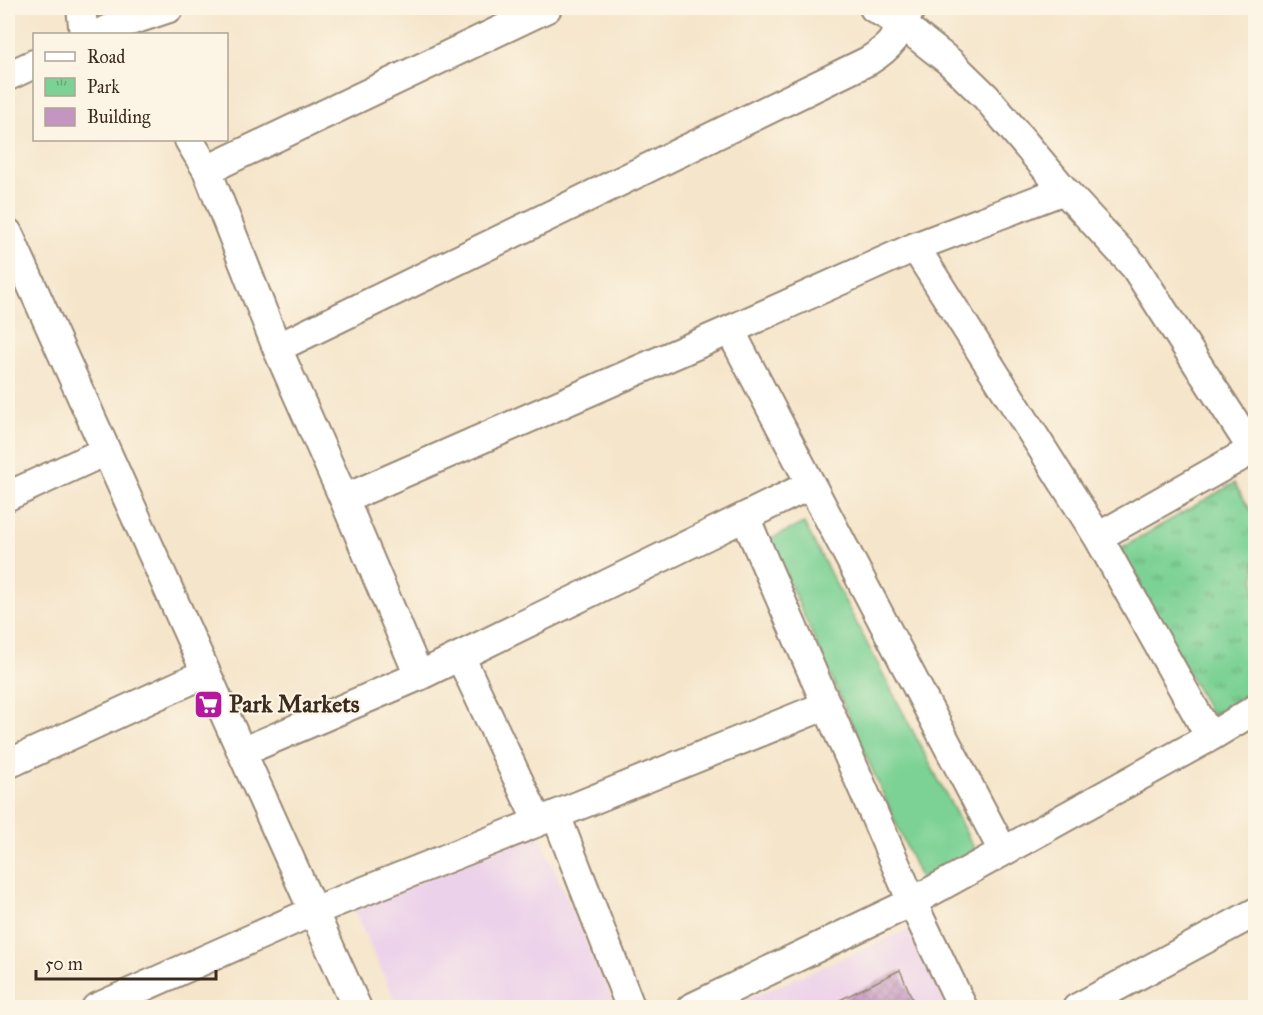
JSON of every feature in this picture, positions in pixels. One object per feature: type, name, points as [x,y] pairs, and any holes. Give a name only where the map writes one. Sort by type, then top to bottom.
[{"type":"street","points":[[81,8],[84,33]]},
{"type":"street","points":[[116,31],[169,8]]},
{"type":"street","points":[[207,170],[548,8]]},
{"type":"street","points":[[874,8],[907,16],[986,97],[1064,190],[1136,267],[1254,453],[1098,537]]},
{"type":"street","points":[[277,348],[868,61],[883,52],[895,39],[907,16]]},
{"type":"street","points":[[8,76],[33,64]]},
{"type":"street","points":[[190,141],[207,170],[277,348],[419,676]]},
{"type":"street","points":[[344,499],[915,247],[1064,190]]},
{"type":"street","points":[[8,233],[357,1008]]},
{"type":"street","points":[[915,247],[1098,537],[1210,737]]},
{"type":"street","points":[[730,330],[1003,851]]},
{"type":"street","points":[[8,496],[106,451]]},
{"type":"street","points":[[242,752],[419,676],[810,485]]},
{"type":"street","points":[[745,517],[912,902],[963,1008]]},
{"type":"street","points":[[460,656],[547,819],[632,1008]]},
{"type":"street","points":[[8,764],[206,673]]},
{"type":"street","points":[[96,1008],[314,911],[827,705]]},
{"type":"street","points":[[691,1008],[912,902],[1210,737],[1256,709]]},
{"type":"street","points":[[1077,1008],[1256,912]]},
{"type":"shaded area","points":[[538,833],[616,1007],[398,1007],[354,910]]},
{"type":"shaded area","points":[[910,929],[946,1007],[728,1008]]},
{"type":"green space","points":[[1234,483],[1255,517],[1255,689],[1212,716],[1120,549]]},
{"type":"green space","points":[[804,523],[975,850],[921,880],[770,539]]},
{"type":"building","points":[[900,970],[916,1008],[824,1008]]},
{"type":"place","name":"Park Markets","points":[[208,704]]}]
